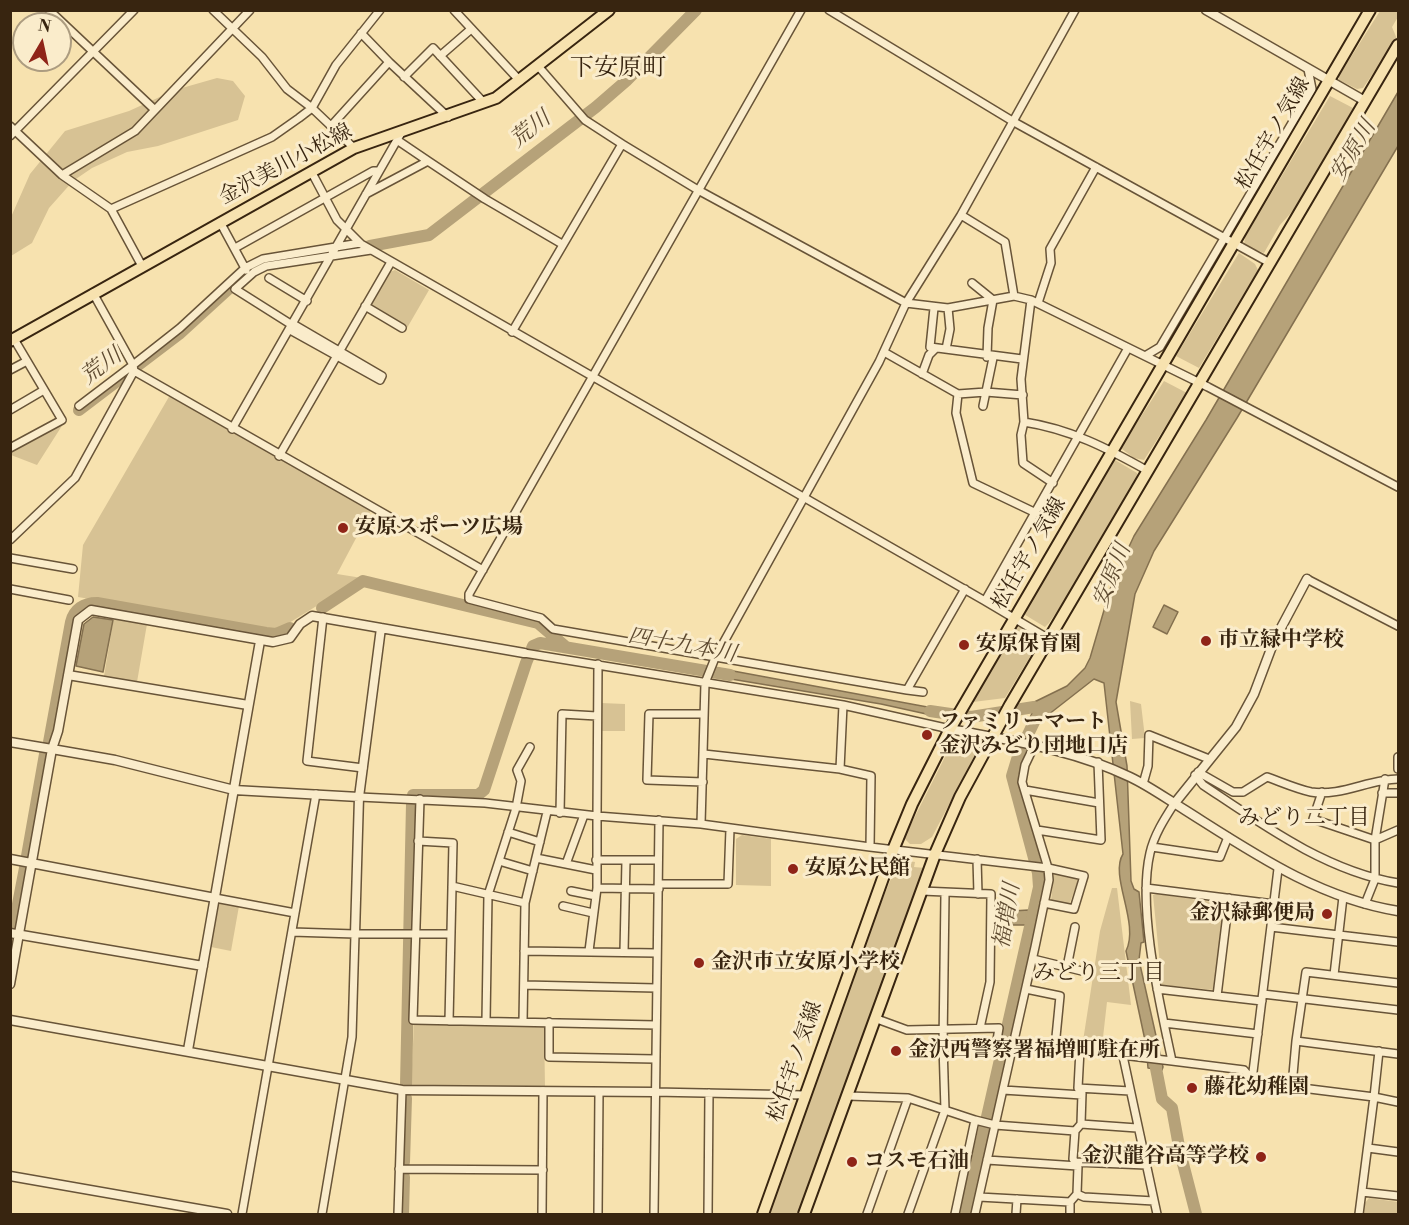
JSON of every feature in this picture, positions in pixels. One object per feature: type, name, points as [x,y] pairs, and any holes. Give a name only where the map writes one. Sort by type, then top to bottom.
[{"type":"main road","name":"金沢美川小松線","points":[[12,340],[354,148],[399,136],[496,98],[609,10]]},
{"type":"main road","name":"松任宇ノ気線","points":[[764,1215],[804,1095],[893,850],[912,804],[952,724],[1112,451],[1229,241],[1370,10]]},
{"type":"main road","points":[[804,1215],[935,854],[994,732],[1148,471],[1204,385],[1270,263],[1398,45]]},
{"type":"street","points":[[49,10],[154,110]]},
{"type":"street","points":[[134,10],[12,131],[63,175],[111,209],[142,266]]},
{"type":"street","points":[[213,10],[262,57],[286,89],[312,108],[354,148]]},
{"type":"street","points":[[63,175],[135,131],[250,10]]},
{"type":"street","points":[[111,209],[272,137],[312,108],[336,65],[380,10]]},
{"type":"street","points":[[454,10],[470,30],[520,81]]},
{"type":"street","points":[[801,10],[469,594],[469,599],[473,602],[541,618],[554,629],[714,660],[923,692]]},
{"type":"street","points":[[829,10],[1014,122],[1270,263]]},
{"type":"street","points":[[701,824],[704,714],[707,680],[714,660],[884,352],[906,303],[962,215],[1075,10]]},
{"type":"street","points":[[1206,10],[1365,101]]},
{"type":"street","points":[[440,56],[470,30]]},
{"type":"street","points":[[361,33],[448,117]]},
{"type":"street","points":[[404,77],[433,48],[484,103]]},
{"type":"street","points":[[332,126],[389,62]]},
{"type":"street","points":[[538,66],[583,118],[622,144],[698,190],[906,303],[948,308],[1014,296],[1034,302],[1204,385],[1398,487]]},
{"type":"street","points":[[1145,356],[1160,347],[1229,241],[1312,89],[1308,69]]},
{"type":"street","points":[[232,429],[399,136],[428,161],[485,200],[562,243]]},
{"type":"street","points":[[512,332],[622,144]]},
{"type":"street","points":[[364,195],[428,161]]},
{"type":"street","points":[[1053,483],[1023,463],[1022,359],[1034,302],[1051,263],[1050,249],[1096,167]]},
{"type":"street","points":[[311,171],[337,220],[370,250],[592,378],[805,496],[1049,639]]},
{"type":"street","points":[[235,248],[373,171],[379,171]]},
{"type":"street","points":[[962,215],[1005,242],[1014,296]]},
{"type":"street","points":[[220,222],[247,272]]},
{"type":"street","points":[[79,406],[134,368],[263,259],[360,243]]},
{"type":"street","points":[[338,353],[382,376],[380,380],[234,291],[247,272],[266,266],[370,250]]},
{"type":"street","points":[[279,456],[391,262]]},
{"type":"street","points":[[269,278],[307,301]]},
{"type":"street","points":[[972,283],[993,300]]},
{"type":"street","points":[[93,293],[134,368],[232,429],[483,570]]},
{"type":"street","points":[[983,406],[987,392],[990,357],[988,328],[993,300]]},
{"type":"street","points":[[365,306],[402,328]]},
{"type":"street","points":[[934,308],[930,347],[990,357],[1022,359]]},
{"type":"street","points":[[946,350],[950,329],[948,308]]},
{"type":"street","points":[[10,448],[62,420],[12,340]]},
{"type":"street","points":[[922,374],[929,355],[936,348]]},
{"type":"street","points":[[985,601],[1128,348]]},
{"type":"street","points":[[884,352],[958,394],[987,392],[1023,396]]},
{"type":"street","points":[[10,370],[27,361]]},
{"type":"street","points":[[10,540],[75,478],[134,368]]},
{"type":"street","points":[[10,410],[44,390]]},
{"type":"street","points":[[958,394],[956,412],[973,483],[1036,513]]},
{"type":"street","points":[[1024,422],[1056,427],[1080,436],[1148,471]]},
{"type":"street","points":[[10,558],[73,569]]},
{"type":"street","points":[[1170,1061],[1157,988],[1146,888],[1152,847],[1164,819],[1196,774],[1236,727],[1254,694],[1274,641],[1307,579],[1398,626]]},
{"type":"street","points":[[907,690],[965,589]]},
{"type":"street","points":[[10,590],[69,600]]},
{"type":"street","points":[[10,984],[15,933],[32,863],[78,620],[91,610],[273,642],[290,638],[300,624],[312,616],[323,617],[529,654],[707,680],[994,732],[1017,741],[1077,754],[1098,762],[1131,777],[1278,868],[1318,888],[1365,904],[1398,911]]},
{"type":"street","points":[[323,617],[307,761],[363,768]]},
{"type":"street","points":[[322,1215],[352,1037],[360,797],[381,628]]},
{"type":"street","points":[[188,1050],[260,640]]},
{"type":"street","points":[[589,951],[596,892],[598,664]]},
{"type":"street","points":[[68,675],[248,705]]},
{"type":"street","points":[[840,769],[843,705]]},
{"type":"street","points":[[560,813],[562,714],[597,716]]},
{"type":"street","points":[[703,782],[647,780],[649,714],[704,714]]},
{"type":"street","points":[[1143,784],[1149,766],[1149,735],[1209,759]]},
{"type":"street","points":[[10,742],[115,760],[234,790],[485,803],[547,812],[701,824],[893,850],[977,858],[1083,876],[1074,909],[1044,903]]},
{"type":"street","points":[[975,1215],[993,1124],[1003,1090],[1044,903],[1046,868],[1023,782],[1025,765],[1032,744]]},
{"type":"street","points":[[486,1021],[488,895],[516,808],[521,781],[517,770],[530,747]]},
{"type":"street","points":[[704,754],[840,769],[871,776],[870,847]]},
{"type":"street","points":[[1398,758],[1398,769]]},
{"type":"street","points":[[1037,831],[1101,840],[1098,762]]},
{"type":"street","points":[[1196,774],[1233,792],[1243,792],[1267,777],[1312,792],[1385,779],[1398,779]]},
{"type":"street","points":[[1196,774],[1203,785],[1289,841],[1330,862],[1375,879],[1398,883]]},
{"type":"street","points":[[1365,904],[1375,879],[1375,840],[1385,779]]},
{"type":"street","points":[[1025,790],[1099,803]]},
{"type":"street","points":[[1322,792],[1313,819],[1375,840],[1398,830]]},
{"type":"street","points":[[1382,793],[1398,793]]},
{"type":"street","points":[[242,1215],[316,794]]},
{"type":"street","points":[[420,799],[413,1020],[656,1024]]},
{"type":"street","points":[[523,1022],[525,903],[547,812]]},
{"type":"street","points":[[566,864],[584,815]]},
{"type":"street","points":[[654,1215],[659,820]]},
{"type":"street","points":[[571,891],[596,892],[659,886],[728,884],[730,829]]},
{"type":"street","points":[[508,832],[540,842]]},
{"type":"street","points":[[1152,847],[1220,857],[1228,837]]},
{"type":"street","points":[[418,841],[453,843],[449,1021]]},
{"type":"street","points":[[536,858],[596,870]]},
{"type":"street","points":[[977,858],[978,894]]},
{"type":"street","points":[[10,859],[295,913]]},
{"type":"street","points":[[596,860],[658,861]]},
{"type":"street","points":[[624,952],[626,860]]},
{"type":"street","points":[[499,861],[533,871]]},
{"type":"street","points":[[1252,1080],[1278,868]]},
{"type":"street","points":[[452,886],[525,903]]},
{"type":"street","points":[[1146,888],[1274,904]]},
{"type":"street","points":[[922,891],[945,894],[991,894],[990,982],[980,1028]]},
{"type":"street","points":[[908,1215],[945,1110],[943,1045],[945,894]]},
{"type":"street","points":[[1334,975],[1343,897]]},
{"type":"street","points":[[1217,996],[1228,898]]},
{"type":"street","points":[[563,906],[594,913]]},
{"type":"street","points":[[1067,967],[1075,927]]},
{"type":"street","points":[[1271,927],[1398,942]]},
{"type":"street","points":[[292,932],[451,934]]},
{"type":"street","points":[[15,933],[203,966]]},
{"type":"street","points":[[524,951],[656,953]]},
{"type":"street","points":[[1033,959],[1090,973]]},
{"type":"street","points":[[1292,1086],[1306,972],[1398,983]]},
{"type":"street","points":[[524,985],[656,988]]},
{"type":"street","points":[[1157,988],[1217,996],[1302,999],[1398,1010]]},
{"type":"street","points":[[1026,989],[1060,996],[1055,1047]]},
{"type":"street","points":[[877,1019],[908,1029],[999,1028],[996,1046],[943,1045]]},
{"type":"street","points":[[10,1020],[402,1090],[804,1095]]},
{"type":"street","points":[[549,1022],[549,1057],[655,1059]]},
{"type":"street","points":[[1164,1023],[1258,1034]]},
{"type":"street","points":[[1296,1041],[1398,1054]]},
{"type":"street","points":[[1014,1042],[1244,1071],[1252,1080],[1398,1102]]},
{"type":"street","points":[[1070,1215],[1070,1202],[1077,1194],[1077,1164],[1073,1160],[1074,1131],[1081,1124],[1082,1095],[1078,1088],[1080,1050]]},
{"type":"street","points":[[1359,1215],[1379,1051]]},
{"type":"street","points":[[1123,1056],[1157,1215]]},
{"type":"street","points":[[1078,1088],[1130,1091]]},
{"type":"street","points":[[398,1215],[402,1090]]},
{"type":"street","points":[[1003,1090],[1082,1095]]},
{"type":"street","points":[[542,1215],[543,1091]]},
{"type":"street","points":[[598,1215],[599,1092]]},
{"type":"street","points":[[708,1215],[709,1093]]},
{"type":"street","points":[[848,1096],[908,1098],[993,1124],[1074,1131]]},
{"type":"street","points":[[867,1215],[908,1098]]},
{"type":"street","points":[[955,1215],[978,1121]]},
{"type":"street","points":[[1081,1124],[1137,1128]]},
{"type":"street","points":[[1368,1148],[1398,1152]]},
{"type":"street","points":[[987,1160],[1146,1165]]},
{"type":"street","points":[[399,1169],[543,1170]]},
{"type":"street","points":[[10,1176],[227,1215]]},
{"type":"street","points":[[1362,1192],[1398,1196]]},
{"type":"street","points":[[1077,1194],[1084,1197],[1154,1201]]},
{"type":"street","points":[[979,1197],[1070,1202]]},
{"type":"street","points":[[1016,1215],[1017,1199]]},
{"type":"shaded area","points":[[1380,11],[1398,11],[1398,17],[1392,27],[1397,39],[1363,88],[1357,89],[1339,80],[1339,76]]},
{"type":"shaded area","points":[[217,78],[233,81],[245,96],[238,120],[158,146],[127,152],[92,168],[73,181],[49,208],[32,243],[11,256],[11,217],[30,174],[65,131],[129,111],[175,90]]},
{"type":"shaded area","points":[[1330,96],[1353,108],[1300,203],[1280,225],[1264,253],[1244,245],[1245,237]]},
{"type":"shaded area","points":[[1239,253],[1255,264],[1258,270],[1199,368],[1176,356]]},
{"type":"shaded area","points":[[395,270],[429,290],[407,328],[369,307],[390,272]]},
{"type":"shaded area","points":[[1164,381],[1187,393],[1144,460],[1134,458],[1122,449],[1122,446]]},
{"type":"shaded area","points":[[170,395],[371,510],[337,574],[362,578],[276,631],[78,597],[83,545]]},
{"type":"shaded area","points":[[65,421],[37,465],[11,455],[10,452]]},
{"type":"shaded area","points":[[1115,460],[1137,473],[1138,477],[1081,576],[1045,627],[1022,613]]},
{"type":"shaded area","points":[[114,617],[147,624],[137,682],[104,676]]},
{"type":"shaded area","points":[[1019,627],[1039,638],[1039,642],[1005,698],[973,702],[1014,630]]},
{"type":"shaded area","points":[[1130,701],[1141,704],[1145,738],[1132,739]]},
{"type":"shaded area","points":[[601,703],[625,704],[625,731],[600,731]]},
{"type":"shaded area","points":[[957,747],[975,750],[976,753],[932,837],[921,844],[910,844],[904,838],[949,749]]},
{"type":"shaded area","points":[[742,835],[771,839],[771,886],[736,885],[736,839]]},
{"type":"shaded area","points":[[908,861],[915,862],[914,867],[925,868],[827,1132],[817,1167],[797,1214],[768,1214],[873,922],[895,869],[898,866],[907,867]]},
{"type":"shaded area","points":[[1054,874],[1075,877],[1078,881],[1069,905],[1051,901]]},
{"type":"shaded area","points":[[1112,888],[1117,888],[1131,1005],[1107,1002],[1102,1046],[1085,1044],[1083,1041],[1100,931]]},
{"type":"shaded area","points":[[1153,895],[1226,904],[1215,990],[1162,985]]},
{"type":"shaded area","points":[[219,902],[239,906],[231,951],[211,947]]},
{"type":"shaded area","points":[[414,1024],[544,1026],[545,1087],[411,1085]]},
{"type":"shaded area","points":[[1369,1198],[1398,1202],[1398,1214],[1364,1214],[1365,1203]]},
{"type":"water","points":[[1398,92],[1398,146],[1237,418],[1154,551],[1135,594],[1116,702],[1127,766],[1131,881],[1134,889],[1139,892],[1144,942],[1141,943],[1139,960],[1163,1067],[1162,1070],[1148,1068],[1146,1045],[1126,951],[1129,940],[1128,914],[1121,887],[1120,863],[1123,854],[1104,683],[1094,679],[1030,729],[1031,733],[1024,733],[1032,713],[1030,710],[1020,713],[1018,710],[1067,686],[1085,668],[1112,583],[1134,536],[1206,420]]},
{"type":"water","points":[[1164,605],[1178,612],[1167,634],[1153,627]]},
{"type":"water","points":[[93,617],[113,620],[103,672],[76,666],[84,624]]},
{"type":"water","points":[[717,668],[949,711],[940,717],[881,704],[713,676]]},
{"type":"water","points":[[1029,910],[1026,925],[994,925],[994,912]]},
{"type":"waterway","name":"荒川","points":[[370,246],[429,235],[596,107],[626,81],[696,10]]},
{"type":"waterway","name":"荒川","points":[[338,251],[355,248]]},
{"type":"waterway","name":"荒川","points":[[79,410],[179,334],[249,270],[264,262],[330,252]]},
{"type":"waterway","points":[[322,608],[363,581],[538,623],[566,647]]},
{"type":"waterway","points":[[49,742],[71,622],[77,610],[88,604],[97,603],[266,633],[276,634],[290,628]]},
{"type":"waterway","name":"四十九本川","points":[[413,795],[478,795],[484,790],[526,663],[533,646],[540,643],[730,675]]},
{"type":"waterway","name":"四十九本川","points":[[930,711],[971,717],[1034,707]]},
{"type":"waterway","name":"福増川","points":[[965,1214],[1039,887],[1038,873],[1012,776],[1019,753],[1035,720]]},
{"type":"waterway","points":[[27,856],[45,754]]},
{"type":"waterway","name":"四十九本川","points":[[406,1085],[412,804]]},
{"type":"waterway","points":[[13,930],[25,868]]},
{"type":"waterway","points":[[10,946],[12,939]]},
{"type":"waterway","name":"安原川","points":[[1153,1053],[1162,1099],[1172,1108],[1180,1152],[1196,1214]]},
{"type":"waterway","name":"四十九本川","points":[[404,1162],[406,1098]]},
{"type":"waterway","name":"四十九本川","points":[[403,1214],[404,1177]]},
{"type":"place","name":"安原スポーツ広場","points":[[343,528]]},
{"type":"place","name":"市立緑中学校","points":[[1206,641]]},
{"type":"place","name":"安原保育園","points":[[964,645]]},
{"type":"place","name":"ファミリーマート 金沢みどり団地口店","points":[[927,735]]},
{"type":"place","name":"安原公民館","points":[[793,869]]},
{"type":"place","name":"金沢緑郵便局","points":[[1327,914]]},
{"type":"place","name":"金沢市立安原小学校","points":[[699,963]]},
{"type":"place","name":"金沢西警察署福増町駐在所","points":[[896,1051]]},
{"type":"place","name":"藤花幼稚園","points":[[1192,1088]]},
{"type":"place","name":"金沢龍谷高等学校","points":[[1261,1157]]},
{"type":"place","name":"コスモ石油","points":[[852,1162]]},
{"type":"district","name":"下安原町","points":[[618,69]]},
{"type":"district","name":"みどり二丁目","points":[[1304,819]]},
{"type":"district","name":"みどり三丁目","points":[[1099,974]]}]
